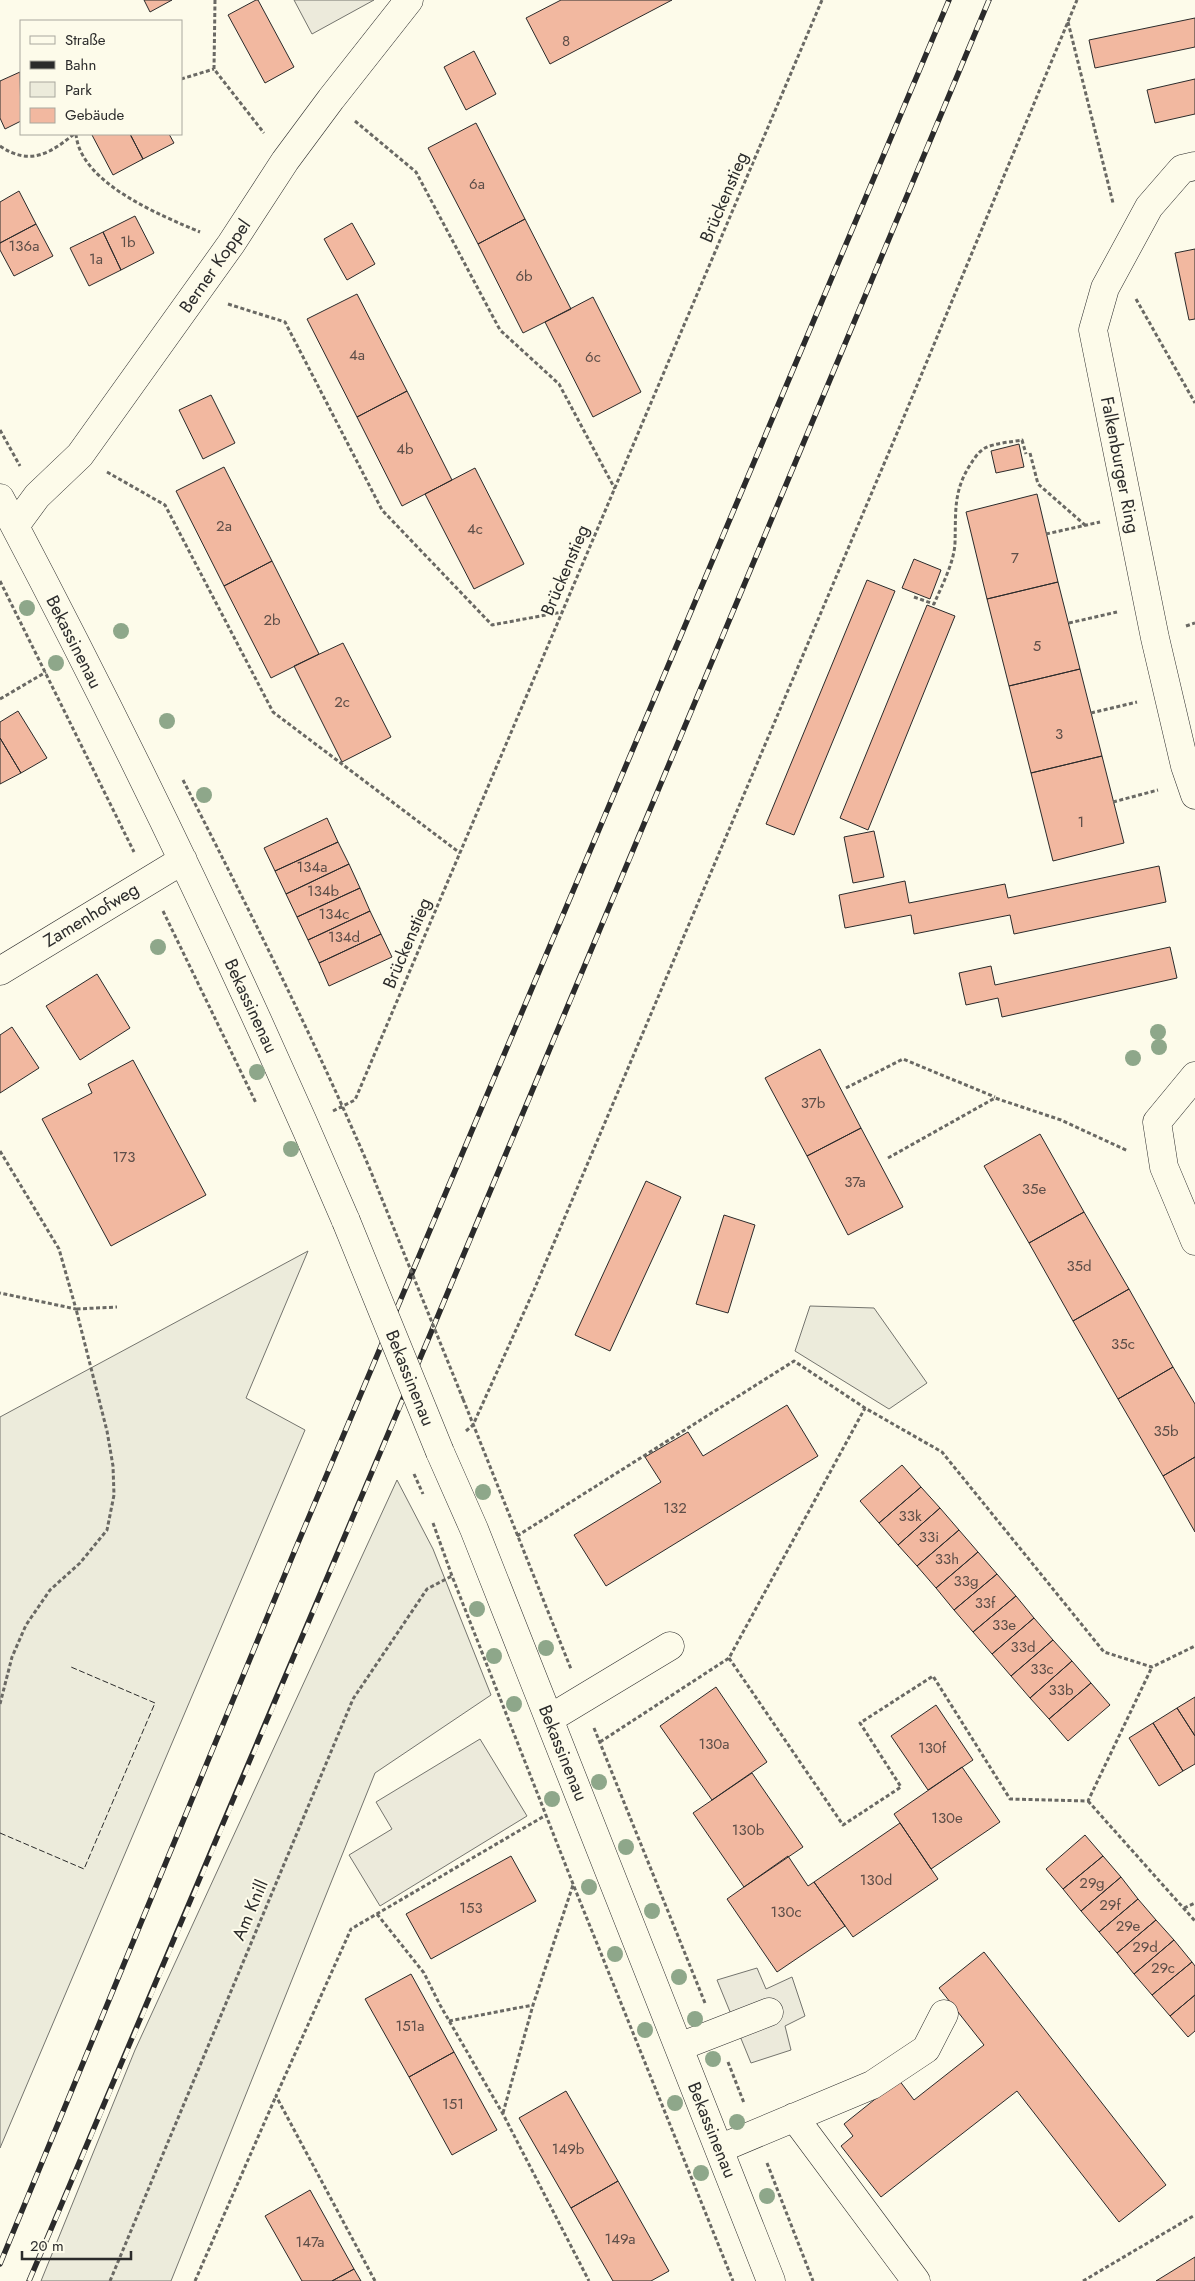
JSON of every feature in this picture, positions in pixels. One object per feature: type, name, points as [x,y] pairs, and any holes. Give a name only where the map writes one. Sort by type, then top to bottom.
[{"type":"street","name":"Berner Koppel","points":[[15,526],[37,496],[80,455],[231,244],[285,161],[330,99],[409,0]]},
{"type":"street","name":"Falkenburger Ring","points":[[1193,788],[1168,694],[1148,605],[1093,330],[1104,288],[1149,207],[1182,169],[1195,166]]},
{"type":"street","name":"Bekassinenau","points":[[0,498],[183,860],[305,1124],[440,1452],[474,1529],[771,2281]]},
{"type":"street","name":"Zamenhofweg","points":[[0,971],[183,860]]},
{"type":"street","points":[[1195,1076],[1157,1122],[1164,1167],[1195,1240]]},
{"type":"street","points":[[546,1711],[665,1638]]},
{"type":"street","points":[[679,2047],[768,2012]]},
{"type":"street","points":[[719,2149],[872,2085],[926,2049],[944,2014]]},
{"type":"street","points":[[794,2117],[916,2281]]},
{"type":"path","points":[[215,0],[214,69],[268,138]]},
{"type":"path","name":"Brückenstieg","points":[[305,1124],[355,1100],[822,0]]},
{"type":"path","points":[[440,1452],[473,1426],[538,1282],[900,428],[1077,0]]},
{"type":"path","points":[[1068,21],[1121,258],[1195,403]]},
{"type":"path","points":[[182,79],[214,69]]},
{"type":"path","points":[[348,115],[416,172],[500,330],[560,384],[615,488]]},
{"type":"path","points":[[0,146],[9,153],[35,158],[60,145],[74,135]]},
{"type":"path","points":[[75,135],[88,165],[110,185],[138,202],[202,232]]},
{"type":"path","points":[[223,302],[284,322],[382,510],[492,625],[562,612]]},
{"type":"path","points":[[914,597],[934,604],[951,563],[955,543],[954,529],[957,492],[961,480],[978,453],[987,447],[1022,440],[1026,454]]},
{"type":"path","points":[[1030,453],[1038,484],[1085,525]]},
{"type":"path","points":[[104,470],[164,506],[273,712],[460,853]]},
{"type":"path","points":[[1046,534],[1130,515]]},
{"type":"path","points":[[0,581],[256,1104]]},
{"type":"path","points":[[1069,622],[1148,605]]},
{"type":"path","points":[[0,699],[46,672]]},
{"type":"path","points":[[1091,713],[1168,694]]},
{"type":"path","points":[[1113,802],[1193,788]]},
{"type":"path","points":[[846,1088],[903,1059],[995,1098],[1061,1120],[1164,1167]]},
{"type":"path","points":[[888,1158],[995,1098]]},
{"type":"path","points":[[0,1151],[59,1249],[76,1308],[114,1466],[114,1495],[107,1530],[80,1563],[50,1590],[26,1624],[12,1656],[0,1704]]},
{"type":"path","points":[[368,1167],[717,2032],[813,2281]]},
{"type":"path","points":[[0,1294],[76,1308],[116,1307]]},
{"type":"path","points":[[517,1536],[794,1361],[864,1408],[942,1452],[1104,1652],[1152,1667]]},
{"type":"path","points":[[600,1742],[729,1658],[864,1408]]},
{"type":"path","points":[[423,1494],[426,1503]]},
{"type":"path","points":[[432,1520],[452,1576],[573,1884],[733,2281]]},
{"type":"path","name":"Am Knill","points":[[110,2281],[353,1699],[427,1588],[452,1576]]},
{"type":"path","points":[[1088,1801],[1152,1667],[1195,1646]]},
{"type":"path","points":[[729,1658],[843,1825],[901,1787],[860,1723],[933,1676],[1010,1799],[1088,1801],[1195,1921]]},
{"type":"path","points":[[196,2281],[351,1929],[546,1815]]},
{"type":"path","points":[[503,2114],[533,2005],[573,1884]]},
{"type":"path","points":[[1184,1908],[1195,1903]]},
{"type":"path","points":[[377,1914],[424,1973],[449,2021],[503,2114],[589,2281]]},
{"type":"path","points":[[449,2021],[533,2005]]},
{"type":"path","points":[[276,2096],[375,2281]]},
{"type":"path","points":[[1083,2281],[1195,2215]]},
{"type":"green space","points":[[308,1251],[246,1398],[305,1430],[0,2148],[0,1417]]},
{"type":"green space","points":[[810,1306],[874,1308],[927,1383],[889,1409],[795,1351]]},
{"type":"green space","points":[[397,1480],[433,1549],[491,1695],[375,1773],[171,2281],[41,2281],[135,2050]]},
{"type":"shaded area","points":[[294,0],[374,0],[312,34]]},
{"type":"shaded area","points":[[480,1739],[527,1816],[380,1906],[349,1855],[392,1829],[376,1802]]},
{"type":"shaded area","points":[[757,1968],[766,1989],[792,1977],[805,2016],[785,2026],[791,2050],[751,2063],[717,1980]]},
{"type":"building","points":[[144,0],[172,0],[150,12]]},
{"type":"building","points":[[258,0],[294,67],[265,83],[228,15]]},
{"type":"building","points":[[561,0],[672,0],[550,64],[526,18]]},
{"type":"building","points":[[1195,18],[1195,47],[1095,68],[1089,40]]},
{"type":"building","points":[[474,51],[496,94],[466,110],[444,67]]},
{"type":"building","points":[[20,72],[20,122],[5,129],[0,118],[0,81]]},
{"type":"building","points":[[1195,79],[1195,114],[1155,123],[1147,90]]},
{"type":"building","points":[[476,123],[525,219],[478,244],[428,148]]},
{"type":"building","points":[[92,135],[131,135],[143,159],[113,175]]},
{"type":"building","points":[[131,135],[170,135],[174,143],[143,159]]},
{"type":"building","points":[[19,191],[36,224],[0,243],[0,202]]},
{"type":"building","points":[[135,216],[154,253],[121,270],[103,232]]},
{"type":"building","points":[[525,219],[571,309],[523,333],[478,244]]},
{"type":"building","points":[[352,223],[375,264],[347,280],[324,239]]},
{"type":"building","points":[[36,224],[53,256],[14,276],[0,250],[0,243]]},
{"type":"building","points":[[103,232],[121,270],[89,286],[70,248]]},
{"type":"building","points":[[1195,249],[1195,319],[1189,320],[1175,253]]},
{"type":"building","points":[[357,294],[407,391],[357,417],[307,319]]},
{"type":"building","points":[[593,297],[641,392],[593,417],[545,322]]},
{"type":"building","points":[[407,391],[452,480],[402,506],[357,417]]},
{"type":"building","points":[[211,395],[235,443],[203,459],[179,410]]},
{"type":"building","points":[[1019,444],[1024,467],[996,473],[991,451]]},
{"type":"building","points":[[224,467],[272,561],[224,586],[176,491]]},
{"type":"building","points":[[475,468],[524,564],[474,589],[425,494]]},
{"type":"building","points":[[1037,494],[1058,582],[987,599],[966,512]]},
{"type":"building","points":[[914,559],[941,570],[930,599],[902,588]]},
{"type":"building","points":[[272,561],[319,654],[271,678],[224,586]]},
{"type":"building","points":[[867,580],[895,591],[794,835],[766,824]]},
{"type":"building","points":[[1058,582],[1080,669],[1009,686],[987,599]]},
{"type":"building","points":[[927,605],[955,616],[868,830],[840,818]]},
{"type":"building","points":[[343,643],[391,737],[342,762],[294,666]]},
{"type":"building","points":[[1080,669],[1102,756],[1031,773],[1009,686]]},
{"type":"building","points":[[18,711],[47,758],[21,773],[0,738],[0,722]]},
{"type":"building","points":[[0,738],[21,773],[0,784]]},
{"type":"building","points":[[1102,756],[1124,843],[1053,861],[1031,773]]},
{"type":"building","points":[[327,818],[338,842],[275,871],[264,848]]},
{"type":"building","points":[[874,831],[884,877],[853,883],[844,837]]},
{"type":"building","points":[[338,842],[349,864],[286,894],[275,871]]},
{"type":"building","points":[[349,864],[360,888],[297,917],[286,894]]},
{"type":"building","points":[[1159,866],[1166,902],[1014,934],[1010,915],[914,934],[911,915],[845,928],[839,895],[905,881],[909,903],[1005,884],[1008,898]]},
{"type":"building","points":[[360,888],[370,911],[308,940],[297,917]]},
{"type":"building","points":[[370,911],[381,934],[319,963],[308,940]]},
{"type":"building","points":[[381,934],[392,957],[329,986],[319,963]]},
{"type":"building","points":[[1170,947],[1177,978],[1002,1017],[998,998],[966,1005],[959,973],[991,966],[995,985]]},
{"type":"building","points":[[97,974],[130,1028],[80,1060],[46,1006]]},
{"type":"building","points":[[12,1027],[39,1068],[0,1093],[0,1035]]},
{"type":"building","points":[[820,1049],[861,1128],[807,1156],[765,1078]]},
{"type":"building","points":[[133,1060],[206,1195],[111,1246],[42,1119],[92,1093],[88,1084]]},
{"type":"building","points":[[861,1128],[903,1207],[848,1235],[807,1156]]},
{"type":"building","points":[[1040,1134],[1084,1212],[1029,1243],[984,1166]]},
{"type":"building","points":[[646,1181],[681,1197],[610,1351],[575,1335]]},
{"type":"building","points":[[1084,1212],[1129,1289],[1073,1321],[1029,1243]]},
{"type":"building","points":[[724,1215],[755,1225],[728,1313],[696,1304]]},
{"type":"building","points":[[1129,1289],[1173,1367],[1118,1399],[1073,1321]]},
{"type":"building","points":[[1173,1367],[1195,1404],[1195,1457],[1163,1476],[1118,1399]]},
{"type":"building","points":[[787,1405],[818,1456],[606,1586],[574,1535],[661,1482],[645,1457],[688,1432],[703,1456]]},
{"type":"building","points":[[1195,1457],[1195,1532],[1163,1476]]},
{"type":"building","points":[[902,1465],[921,1487],[879,1523],[860,1501]]},
{"type":"building","points":[[921,1487],[940,1508],[898,1545],[879,1523]]},
{"type":"building","points":[[940,1508],[959,1530],[917,1566],[898,1545]]},
{"type":"building","points":[[959,1530],[978,1552],[936,1588],[917,1566]]},
{"type":"building","points":[[978,1552],[997,1574],[954,1610],[936,1588]]},
{"type":"building","points":[[997,1574],[1016,1596],[973,1632],[954,1610]]},
{"type":"building","points":[[1016,1596],[1034,1618],[992,1654],[973,1632]]},
{"type":"building","points":[[1034,1618],[1053,1640],[1011,1676],[992,1654]]},
{"type":"building","points":[[1053,1640],[1072,1661],[1030,1698],[1011,1676]]},
{"type":"building","points":[[1072,1661],[1091,1683],[1049,1719],[1030,1698]]},
{"type":"building","points":[[1091,1683],[1110,1705],[1068,1741],[1049,1719]]},
{"type":"building","points":[[716,1687],[767,1762],[712,1800],[660,1726]]},
{"type":"building","points":[[1195,1697],[1195,1736],[1177,1708]]},
{"type":"building","points":[[936,1705],[973,1760],[928,1790],[891,1736]]},
{"type":"building","points":[[1177,1708],[1195,1736],[1195,1764],[1183,1771],[1153,1723]]},
{"type":"building","points":[[1153,1723],[1183,1771],[1159,1786],[1129,1738]]},
{"type":"building","points":[[962,1767],[1000,1822],[931,1869],[894,1814]]},
{"type":"building","points":[[752,1773],[803,1847],[744,1887],[693,1813]]},
{"type":"building","points":[[900,1823],[938,1879],[853,1937],[814,1882]]},
{"type":"building","points":[[1085,1835],[1103,1856],[1063,1889],[1046,1869]]},
{"type":"building","points":[[511,1856],[536,1901],[431,1959],[406,1914]]},
{"type":"building","points":[[788,1856],[808,1886],[814,1882],[845,1926],[777,1972],[727,1899]]},
{"type":"building","points":[[1103,1856],[1121,1877],[1081,1911],[1063,1889]]},
{"type":"building","points":[[1121,1877],[1138,1899],[1099,1932],[1081,1911]]},
{"type":"building","points":[[1138,1899],[1156,1920],[1117,1953],[1099,1932]]},
{"type":"building","points":[[1156,1920],[1174,1940],[1134,1974],[1117,1953]]},
{"type":"building","points":[[1174,1940],[1192,1962],[1152,1995],[1134,1974]]},
{"type":"building","points":[[984,1952],[1166,2185],[1119,2222],[1017,2091],[881,2197],[841,2146],[853,2136],[844,2124],[899,2080],[914,2100],[984,2045],[939,1988]]},
{"type":"building","points":[[1192,1962],[1195,1966],[1195,1995],[1170,2016],[1152,1995]]},
{"type":"building","points":[[411,1974],[454,2052],[409,2077],[365,1999]]},
{"type":"building","points":[[1195,1995],[1195,2031],[1188,2037],[1170,2016]]},
{"type":"building","points":[[454,2052],[497,2130],[452,2155],[409,2077]]},
{"type":"building","points":[[566,2091],[618,2181],[571,2208],[519,2118]]},
{"type":"building","points":[[618,2181],[669,2271],[651,2281],[613,2281],[571,2208]]},
{"type":"building","points":[[310,2190],[354,2269],[332,2281],[302,2281],[265,2216]]},
{"type":"building","points":[[1195,2257],[1195,2281],[1156,2281]]},
{"type":"building","points":[[354,2269],[361,2281],[332,2281]]},
{"type":"railway","points":[[0,2264],[295,1550],[949,0]]},
{"type":"railway","points":[[29,2281],[391,1427],[989,0]]},
{"type":"fence","points":[[0,1833],[84,1869],[155,1703],[71,1667]]}]
